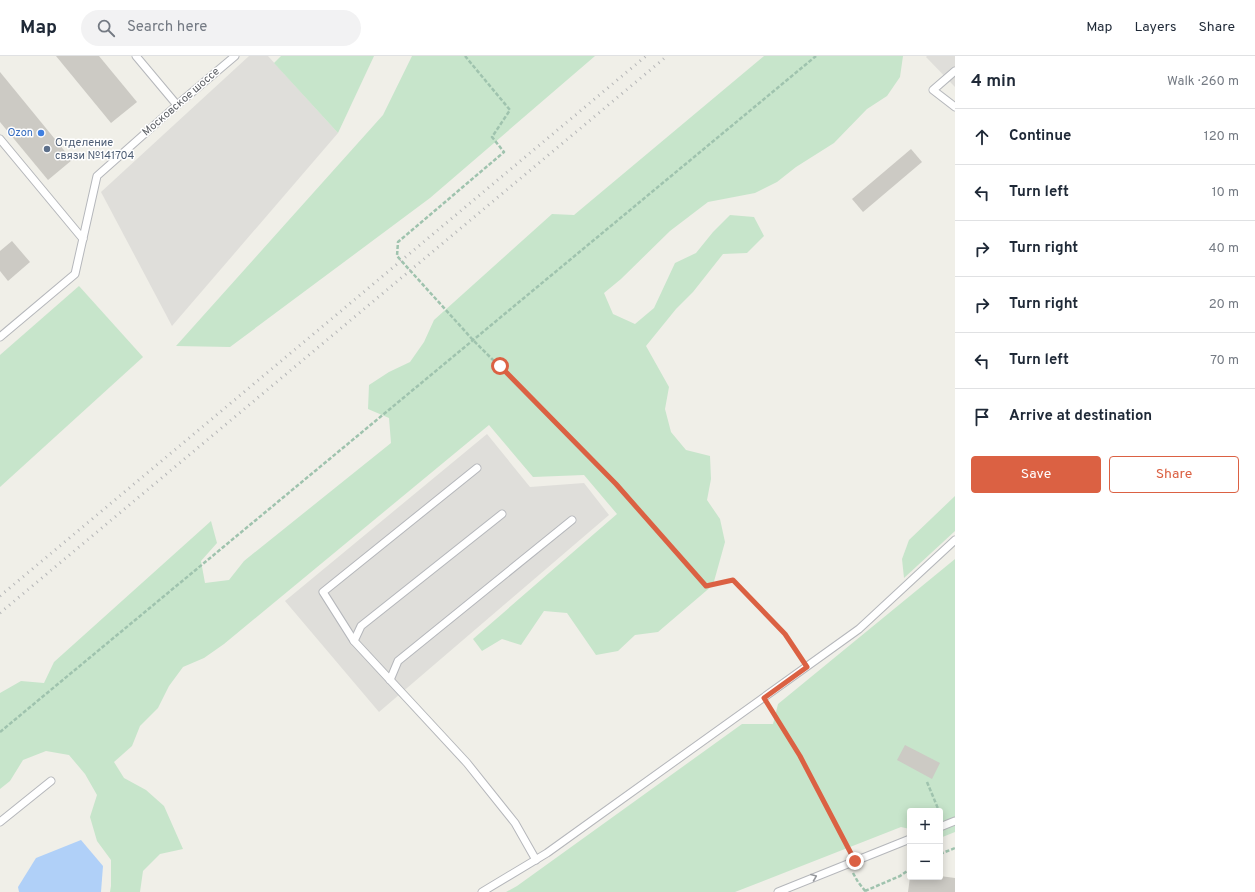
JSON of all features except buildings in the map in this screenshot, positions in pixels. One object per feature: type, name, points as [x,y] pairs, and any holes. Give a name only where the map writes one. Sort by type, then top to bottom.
[{"type":"lane","points":[[136,56],[178,104]]},
{"type":"lane","name":"Московское шоссе","points":[[0,337],[75,274],[97,176],[235,56]]},
{"type":"lane","points":[[955,71],[933,90],[955,107]]},
{"type":"lane","points":[[0,138],[83,239]]},
{"type":"lane","points":[[478,468],[323,592],[354,641],[467,763],[515,823],[536,860]]},
{"type":"lane","points":[[354,641],[361,626],[502,514]]},
{"type":"lane","points":[[390,680],[398,661],[572,520]]},
{"type":"lane","points":[[482,892],[536,860],[859,629],[955,540]]},
{"type":"lane","points":[[0,822],[51,781]]},
{"type":"lane","points":[[943,826],[955,821]]},
{"type":"lane","points":[[778,892],[907,840]]},
{"type":"path","points":[[464,56],[510,110],[492,137],[504,152],[398,242],[397,256],[473,340],[616,484],[706,586],[733,580],[785,634],[807,667]]},
{"type":"path","points":[[0,732],[816,56]]},
{"type":"path","points":[[764,698],[800,756],[852,862],[858,882],[865,892],[900,876],[907,870]]},
{"type":"path","points":[[927,782],[939,808]]},
{"type":"path","points":[[943,853],[955,848]]},
{"type":"shaded area","points":[[249,56],[268,56],[338,133],[172,326],[101,192]]},
{"type":"shaded area","points":[[955,56],[955,87],[926,57]]},
{"type":"shaded area","points":[[487,434],[530,487],[584,483],[609,515],[379,712],[285,601]]},
{"type":"green space","points":[[281,56],[374,56],[338,133],[274,63]]},
{"type":"green space","points":[[412,56],[595,56],[430,198],[230,347],[176,346],[383,115]]},
{"type":"green space","points":[[764,56],[903,56],[900,77],[887,96],[867,109],[834,143],[796,167],[777,182],[755,193],[708,202],[670,231],[621,279],[604,293],[613,314],[635,324],[654,308],[675,263],[696,253],[713,232],[730,215],[754,217],[764,236],[747,253],[723,254],[693,292],[676,309],[646,346],[669,387],[665,409],[671,432],[686,450],[710,456],[711,479],[707,500],[720,519],[725,542],[713,585],[658,632],[635,635],[618,651],[596,655],[567,613],[544,611],[521,645],[502,639],[482,651],[473,639],[617,514],[584,475],[533,477],[489,425],[224,644],[204,658],[183,667],[169,686],[158,708],[140,726],[132,746],[114,762],[124,778],[146,790],[164,806],[183,849],[160,854],[143,871],[140,892],[110,892],[111,860],[97,841],[90,817],[97,795],[85,774],[69,755],[46,751],[23,760],[10,781],[0,789],[0,693],[21,681],[44,683],[54,662],[211,521],[217,543],[201,561],[205,583],[229,580],[244,561],[391,443],[389,418],[368,409],[369,385],[389,372],[410,362],[424,342],[434,320],[552,214],[574,215]]},
{"type":"green space","points":[[79,286],[143,357],[0,487],[0,355]]},
{"type":"green space","points":[[955,496],[955,531],[904,578],[902,559],[909,540]]},
{"type":"green space","points":[[955,559],[955,832],[943,837],[943,808],[907,808],[907,828],[901,827],[735,892],[506,892],[517,886],[742,724],[773,724],[778,704]]},
{"type":"water","points":[[81,840],[103,866],[101,892],[19,892],[18,887],[36,858]]},
{"type":"railway","points":[[0,596],[646,56]]},
{"type":"railway","points":[[0,613],[667,56]]},
{"type":"place","name":"Ozon","points":[[41,133]]},
{"type":"place","name":"Отделение связи №141704","points":[[47,149]]},
{"type":"route","points":[[500,366],[616,484],[706,586],[733,580],[785,634],[807,667],[764,698],[800,756],[855,861]]}]
